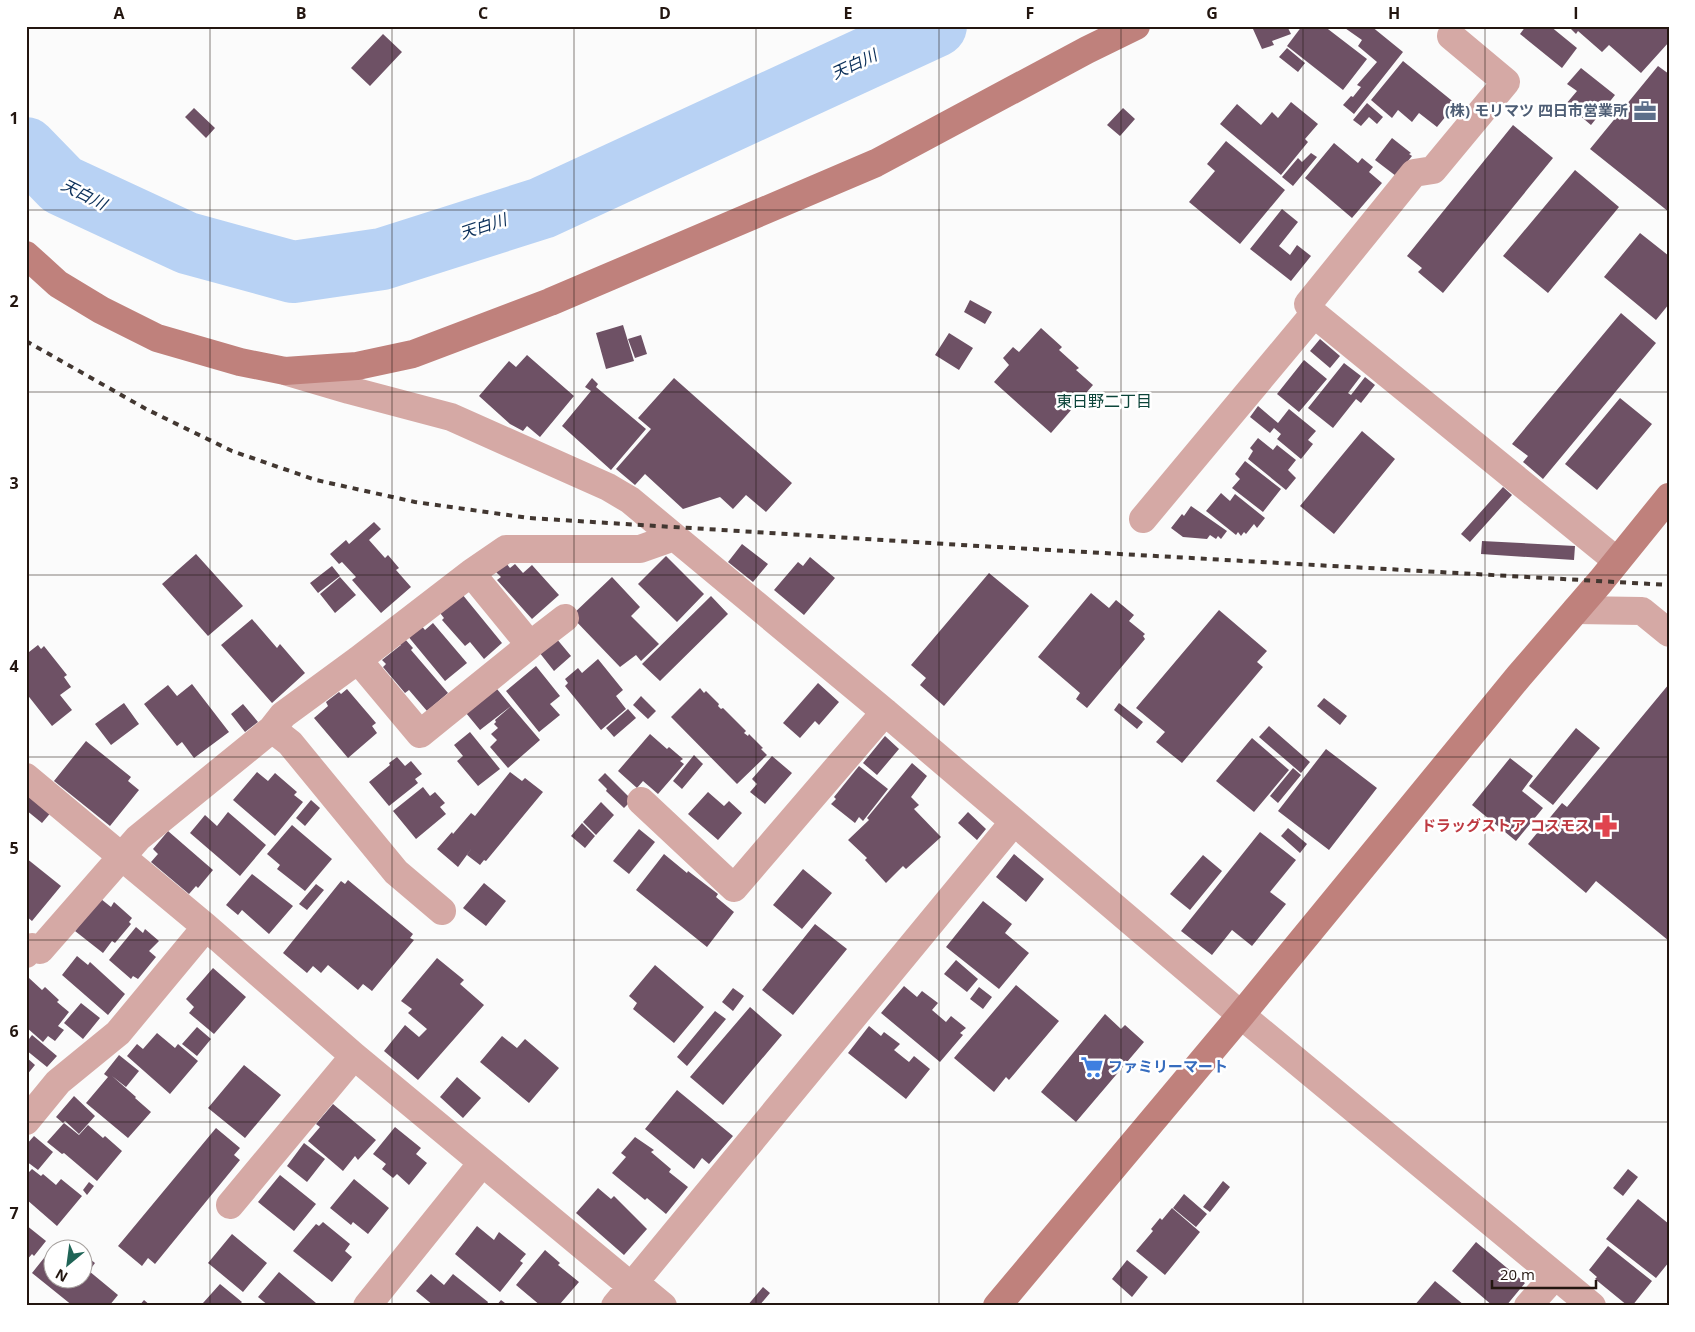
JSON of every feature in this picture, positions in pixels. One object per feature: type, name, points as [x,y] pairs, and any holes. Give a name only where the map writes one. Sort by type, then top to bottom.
[{"type":"street","points":[[284,370],[357,366],[412,354],[550,302],[876,163],[1087,50],[1136,26]]},
{"type":"street","points":[[1450,36],[1506,82],[1433,170],[1414,173],[1308,304],[1314,314],[1617,561]]},
{"type":"street","points":[[26,255],[58,284],[101,310],[157,338],[240,362],[284,370],[349,390],[451,417],[608,487],[630,500],[884,712],[1241,1015],[1592,1306]]},
{"type":"street","points":[[1143,519],[1314,314]]},
{"type":"street","points":[[997,1306],[1241,1015],[1519,676],[1669,498]]},
{"type":"street","points":[[26,954],[32,947],[40,950],[121,855],[138,838],[272,729],[283,715],[471,573],[506,549],[640,549],[674,536]]},
{"type":"street","points":[[471,573],[530,645]]},
{"type":"street","points":[[1576,610],[1642,611],[1669,633]]},
{"type":"street","points":[[358,660],[420,734],[565,618]]},
{"type":"street","points":[[641,801],[734,888],[884,712]]},
{"type":"street","points":[[272,729],[290,743],[396,872],[442,911]]},
{"type":"street","points":[[26,777],[121,855],[354,1056],[482,1163],[626,1291],[663,1306]]},
{"type":"street","points":[[626,1291],[1013,823]]},
{"type":"street","points":[[26,1121],[58,1082],[118,1033],[206,927]]},
{"type":"street","points":[[230,1205],[354,1056]]},
{"type":"street","points":[[367,1306],[482,1163]]},
{"type":"street","points":[[1528,1306],[1555,1276]]},
{"type":"building","points":[[1261,26],[1287,26],[1291,34],[1272,41],[1274,45],[1262,49],[1253,29]]},
{"type":"building","points":[[1302,26],[1324,26],[1367,59],[1343,90],[1287,46]]},
{"type":"building","points":[[1342,26],[1371,26],[1403,52],[1354,114],[1343,105],[1361,87],[1357,85],[1377,62],[1358,46],[1362,40]]},
{"type":"building","points":[[1526,26],[1550,26],[1577,48],[1562,68],[1520,34]]},
{"type":"building","points":[[1568,26],[1669,26],[1669,42],[1641,73],[1609,45],[1602,52],[1578,31],[1576,34]]},
{"type":"building","points":[[383,34],[402,52],[370,86],[351,68]]},
{"type":"building","points":[[1287,48],[1305,63],[1298,72],[1279,57]]},
{"type":"building","points":[[1403,61],[1456,104],[1437,127],[1419,113],[1412,122],[1398,110],[1392,118],[1371,100]]},
{"type":"building","name":"(株) モリマツ 四日市営業所","points":[[1658,66],[1669,74],[1669,212],[1590,149]]},
{"type":"building","points":[[1581,68],[1615,95],[1591,125],[1566,104],[1577,91],[1567,84]]},
{"type":"building","points":[[1291,102],[1318,124],[1305,139],[1308,142],[1281,175],[1220,124],[1237,104],[1261,125],[1272,112],[1278,118]]},
{"type":"building","points":[[1367,103],[1383,117],[1377,124],[1369,117],[1361,126],[1353,120]]},
{"type":"building","points":[[194,108],[215,128],[206,138],[185,117]]},
{"type":"building","points":[[1123,108],[1135,119],[1120,136],[1107,125]]},
{"type":"building","points":[[1513,125],[1553,158],[1443,293],[1418,272],[1422,268],[1407,256]]},
{"type":"building","points":[[1392,138],[1411,153],[1409,154],[1412,156],[1396,176],[1375,160]]},
{"type":"building","points":[[1226,141],[1285,190],[1240,244],[1189,202],[1215,171],[1207,164]]},
{"type":"building","points":[[1334,143],[1358,163],[1362,158],[1373,167],[1369,172],[1382,183],[1352,218],[1305,178]]},
{"type":"building","points":[[1311,153],[1317,157],[1293,186],[1282,177],[1298,158],[1302,162]]},
{"type":"building","points":[[1575,170],[1619,207],[1548,293],[1503,256]]},
{"type":"building","points":[[1282,209],[1298,222],[1279,246],[1290,255],[1297,245],[1311,256],[1291,281],[1250,249]]},
{"type":"building","points":[[1640,233],[1669,256],[1669,304],[1656,320],[1604,277]]},
{"type":"building","points":[[970,300],[992,312],[985,324],[964,312]]},
{"type":"building","points":[[1621,313],[1656,343],[1543,479],[1523,462],[1528,456],[1512,444]]},
{"type":"building","points":[[623,325],[634,361],[606,369],[596,333]]},
{"type":"building","points":[[1041,328],[1062,347],[1059,350],[1079,368],[1076,370],[1093,385],[1051,433],[994,382],[1009,365],[1003,358],[1013,347],[1019,352]]},
{"type":"building","points":[[949,333],[973,348],[959,370],[935,355]]},
{"type":"building","points":[[641,335],[647,354],[635,358],[628,339]]},
{"type":"building","points":[[1320,339],[1340,356],[1330,368],[1310,351]]},
{"type":"building","points":[[527,355],[574,396],[540,437],[527,426],[523,431],[510,424],[479,396],[509,361],[516,367]]},
{"type":"building","points":[[1304,360],[1327,379],[1299,412],[1277,394]]},
{"type":"building","points":[[1344,363],[1361,376],[1348,393],[1351,395],[1365,377],[1375,385],[1361,403],[1356,399],[1333,428],[1308,408]]},
{"type":"building","points":[[592,378],[598,384],[596,387],[646,429],[611,470],[562,426],[591,391],[585,387]]},
{"type":"building","points":[[674,378],[792,483],[766,512],[746,495],[733,509],[720,497],[683,509],[645,474],[635,485],[616,469],[651,429],[638,418]]},
{"type":"building","points":[[1620,398],[1652,424],[1597,490],[1565,464]]},
{"type":"building","points":[[1258,406],[1278,423],[1289,409],[1316,431],[1308,440],[1313,444],[1301,459],[1277,439],[1281,434],[1274,428],[1270,433],[1250,417]]},
{"type":"building","points":[[1362,431],[1395,459],[1334,534],[1300,506]]},
{"type":"building","points":[[1258,438],[1273,450],[1277,445],[1296,460],[1288,470],[1296,478],[1286,490],[1248,459],[1253,451],[1250,448]]},
{"type":"building","points":[[1245,461],[1281,489],[1263,512],[1232,488],[1240,479],[1235,474]]},
{"type":"building","points":[[1503,487],[1512,495],[1470,542],[1461,534]]},
{"type":"building","points":[[1221,493],[1230,501],[1235,494],[1265,518],[1257,528],[1254,524],[1246,534],[1244,532],[1241,536],[1238,532],[1236,535],[1206,511]]},
{"type":"building","points":[[1191,506],[1227,531],[1221,539],[1218,536],[1216,539],[1210,535],[1207,539],[1183,537],[1171,528],[1182,514],[1184,516]]},
{"type":"building","points":[[374,522],[381,529],[369,540],[385,558],[388,555],[399,568],[396,570],[411,587],[381,613],[352,580],[356,577],[342,562],[339,564],[330,554],[346,540],[349,544]]},
{"type":"building","points":[[1482,541],[1575,546],[1574,560],[1481,554]]},
{"type":"building","points":[[742,544],[768,564],[753,582],[728,562]]},
{"type":"building","points":[[196,554],[243,606],[208,636],[162,584]]},
{"type":"building","points":[[666,556],[704,594],[677,622],[638,584]]},
{"type":"building","points":[[810,557],[835,578],[804,615],[774,590],[798,562],[803,566]]},
{"type":"building","points":[[506,563],[510,568],[515,564],[523,573],[532,565],[559,595],[532,619],[497,580],[501,577],[496,572]]},
{"type":"building","points":[[332,566],[340,576],[318,593],[310,583]]},
{"type":"building","points":[[989,573],[1029,606],[944,706],[920,685],[926,678],[911,665]]},
{"type":"building","points":[[340,577],[356,595],[335,613],[320,594]]},
{"type":"building","points":[[612,577],[640,607],[631,616],[659,644],[641,661],[636,655],[620,667],[571,616]]},
{"type":"building","points":[[1091,593],[1109,608],[1116,600],[1134,615],[1129,621],[1145,634],[1143,636],[1145,639],[1087,708],[1076,699],[1080,693],[1038,657]]},
{"type":"building","points":[[462,594],[502,643],[484,659],[470,642],[465,646],[442,620],[444,618],[440,613]]},
{"type":"building","points":[[711,596],[728,614],[660,681],[642,664]]},
{"type":"building","points":[[1219,610],[1267,651],[1257,662],[1263,667],[1182,763],[1156,742],[1165,732],[1136,708]]},
{"type":"building","points":[[252,619],[277,648],[280,644],[305,673],[272,703],[221,645]]},
{"type":"building","points":[[433,623],[467,663],[445,681],[407,635],[420,624],[425,630]]},
{"type":"building","points":[[404,638],[413,648],[411,650],[448,693],[427,711],[409,690],[405,693],[383,667],[386,664],[382,660],[401,645],[398,642]]},
{"type":"building","points":[[556,638],[571,656],[554,671],[539,652]]},
{"type":"building","points":[[38,645],[41,649],[44,646],[67,675],[64,677],[71,687],[60,695],[72,710],[52,726],[26,693],[26,648],[29,652]]},
{"type":"building","points":[[598,659],[623,690],[616,696],[626,709],[601,730],[565,686],[568,683],[565,679],[578,668],[582,673]]},
{"type":"building","points":[[536,666],[560,696],[550,704],[560,715],[539,732],[506,691]]},
{"type":"building","points":[[818,683],[839,702],[819,725],[815,721],[800,738],[783,723]]},
{"type":"building","points":[[192,684],[229,732],[194,758],[182,742],[177,746],[144,704],[168,685],[177,696]]},
{"type":"building","name":"ドラッグストア コスモス","points":[[1669,684],[1669,941],[1596,881],[1586,893],[1528,844],[1562,803],[1567,807]]},
{"type":"building","points":[[700,688],[704,693],[706,691],[719,704],[718,706],[721,709],[723,708],[746,731],[744,733],[748,736],[749,734],[763,748],[761,749],[767,755],[737,784],[671,717]]},
{"type":"building","points":[[347,689],[376,723],[372,726],[377,733],[348,758],[314,718],[328,706],[326,702],[339,692],[341,694]]},
{"type":"building","points":[[497,689],[511,706],[480,730],[466,713]]},
{"type":"building","points":[[641,696],[656,711],[648,719],[633,705]]},
{"type":"building","points":[[1324,698],[1347,716],[1340,725],[1317,706]]},
{"type":"building","points":[[124,703],[139,724],[111,745],[95,724]]},
{"type":"building","points":[[1119,703],[1143,722],[1137,729],[1114,710]]},
{"type":"building","points":[[243,704],[258,722],[245,732],[231,714]]},
{"type":"building","points":[[511,706],[540,740],[508,768],[490,747],[497,740],[491,734],[498,728],[494,724],[495,720]]},
{"type":"building","points":[[628,709],[636,718],[614,737],[606,728]]},
{"type":"building","points":[[1269,726],[1310,762],[1301,773],[1259,737]]},
{"type":"building","points":[[1576,728],[1600,748],[1553,805],[1529,786]]},
{"type":"building","points":[[470,732],[500,769],[478,786],[457,761],[463,756],[454,745]]},
{"type":"building","points":[[650,734],[667,749],[669,747],[683,759],[680,761],[684,764],[658,794],[643,781],[637,788],[618,771]]},
{"type":"building","points":[[885,736],[899,749],[877,775],[863,763]]},
{"type":"building","points":[[1252,738],[1289,770],[1254,812],[1216,781]]},
{"type":"building","points":[[86,741],[131,777],[128,781],[139,790],[110,826],[54,781]]},
{"type":"building","points":[[1326,749],[1377,788],[1329,850],[1278,811]]},
{"type":"building","points":[[694,755],[703,764],[682,789],[673,781]]},
{"type":"building","points":[[772,756],[792,773],[765,804],[750,792],[757,784],[752,779]]},
{"type":"building","points":[[397,757],[405,766],[411,761],[422,774],[415,779],[418,783],[389,806],[369,782]]},
{"type":"building","points":[[1510,758],[1533,776],[1522,791],[1543,808],[1516,841],[1472,805]]},
{"type":"building","points":[[912,763],[927,776],[911,797],[919,805],[914,809],[941,837],[906,869],[903,866],[886,883],[865,860],[867,858],[848,840],[869,820],[867,818]]},
{"type":"building","points":[[859,766],[888,789],[863,821],[859,817],[855,823],[831,804],[836,799],[834,797]]},
{"type":"building","points":[[1293,768],[1301,775],[1278,803],[1270,796]]},
{"type":"building","points":[[257,772],[268,781],[275,773],[297,792],[294,795],[303,802],[275,836],[233,800]]},
{"type":"building","points":[[510,772],[522,781],[525,778],[543,792],[486,861],[484,860],[480,865],[467,855],[472,848],[458,867],[437,849],[471,813],[475,816]]},
{"type":"building","points":[[605,773],[632,800],[624,808],[606,791],[607,789],[598,780]]},
{"type":"building","points":[[423,787],[430,796],[435,792],[445,803],[440,807],[446,814],[416,839],[393,811]]},
{"type":"building","points":[[708,792],[724,806],[729,801],[742,813],[718,840],[688,814]]},
{"type":"building","points":[[26,795],[53,810],[42,823],[26,810]]},
{"type":"building","points":[[311,800],[320,808],[305,826],[296,818]]},
{"type":"building","points":[[601,802],[614,815],[596,835],[583,822]]},
{"type":"building","points":[[228,812],[266,845],[240,876],[190,833],[205,815],[217,826]]},
{"type":"building","points":[[968,812],[986,829],[977,840],[958,823]]},
{"type":"building","points":[[582,823],[595,836],[585,848],[571,836]]},
{"type":"building","points":[[292,825],[332,859],[305,891],[277,869],[280,865],[267,854]]},
{"type":"building","points":[[1288,828],[1307,844],[1300,853],[1281,836]]},
{"type":"building","points":[[639,829],[655,842],[629,874],[613,861]]},
{"type":"building","points":[[168,831],[213,870],[198,888],[196,886],[189,894],[151,862],[158,854],[153,849]]},
{"type":"building","points":[[1260,832],[1296,860],[1270,892],[1286,904],[1252,946],[1232,930],[1212,955],[1181,931]]},
{"type":"building","points":[[664,854],[687,873],[688,871],[718,894],[716,897],[734,912],[707,947],[636,890]]},
{"type":"building","points":[[1014,854],[1044,879],[1026,902],[996,877]]},
{"type":"building","points":[[1203,855],[1222,871],[1190,910],[1170,894]]},
{"type":"building","points":[[26,858],[61,886],[32,921],[26,916]]},
{"type":"building","points":[[803,869],[832,893],[802,929],[773,905]]},
{"type":"building","points":[[252,874],[293,906],[269,934],[242,910],[238,915],[226,905]]},
{"type":"building","points":[[348,880],[413,934],[410,938],[414,940],[372,991],[363,984],[358,990],[328,965],[321,973],[313,966],[307,973],[283,953],[341,881],[345,884]]},
{"type":"building","points":[[484,883],[506,901],[486,926],[463,908]]},
{"type":"building","points":[[316,884],[324,890],[307,910],[299,904]]},
{"type":"building","points":[[101,899],[111,907],[114,902],[132,918],[129,922],[131,924],[115,943],[112,941],[103,953],[75,931]]},
{"type":"building","points":[[983,901],[1012,924],[1005,933],[1029,953],[999,989],[946,947]]},
{"type":"building","points":[[815,924],[847,949],[793,1015],[762,990]]},
{"type":"building","points":[[136,927],[143,933],[145,929],[159,941],[149,951],[156,957],[138,979],[133,976],[131,979],[109,960]]},
{"type":"building","points":[[77,956],[88,965],[90,962],[125,994],[108,1015],[62,975]]},
{"type":"building","points":[[437,958],[464,980],[460,984],[484,1005],[418,1080],[384,1051],[405,1025],[419,1037],[427,1029],[408,1013],[412,1009],[401,1001]]},
{"type":"building","points":[[956,960],[978,979],[967,992],[944,974]]},
{"type":"building","points":[[655,965],[704,1007],[674,1043],[633,1009],[637,1003],[629,996]]},
{"type":"building","points":[[213,968],[246,997],[214,1034],[189,1013],[194,1007],[186,999]]},
{"type":"building","points":[[29,978],[42,990],[45,987],[59,1000],[57,1002],[69,1012],[58,1026],[64,1030],[55,1041],[48,1036],[43,1042],[26,1027],[26,981]]},
{"type":"building","points":[[1016,985],[1059,1021],[1009,1080],[1006,1077],[994,1092],[954,1058]]},
{"type":"building","points":[[904,986],[917,997],[922,991],[938,1003],[932,1010],[946,1022],[951,1016],[966,1028],[960,1033],[963,1035],[940,1062],[881,1013]]},
{"type":"building","points":[[979,987],[992,997],[983,1009],[970,999]]},
{"type":"building","points":[[733,988],[744,996],[733,1011],[722,1002]]},
{"type":"building","points":[[81,1003],[100,1018],[83,1039],[64,1023]]},
{"type":"building","points":[[750,1007],[782,1035],[723,1105],[690,1077]]},
{"type":"building","points":[[715,1011],[726,1019],[687,1066],[677,1057]]},
{"type":"building","name":"ファミリーマート","points":[[1105,1014],[1121,1029],[1125,1025],[1144,1042],[1076,1122],[1041,1092]]},
{"type":"building","points":[[869,1026],[881,1036],[884,1032],[900,1044],[894,1050],[909,1062],[914,1056],[930,1069],[906,1099],[848,1053]]},
{"type":"building","points":[[197,1027],[211,1039],[197,1056],[182,1044]]},
{"type":"building","points":[[157,1033],[175,1048],[178,1044],[198,1061],[170,1094],[127,1056],[137,1044],[143,1049]]},
{"type":"building","points":[[32,1035],[57,1056],[47,1067],[26,1050],[26,1043]]},
{"type":"building","points":[[502,1036],[517,1048],[525,1039],[559,1068],[529,1103],[480,1062]]},
{"type":"building","points":[[119,1055],[139,1071],[126,1087],[112,1076],[151,1112],[128,1138],[86,1103],[108,1077],[104,1074]]},
{"type":"building","points":[[26,1057],[35,1065],[26,1076]]},
{"type":"building","points":[[244,1065],[281,1095],[245,1138],[208,1108]]},
{"type":"building","points":[[457,1077],[481,1098],[463,1118],[440,1097]]},
{"type":"building","points":[[677,1090],[733,1136],[709,1164],[702,1158],[694,1169],[645,1129]]},
{"type":"building","points":[[74,1096],[95,1116],[79,1134],[65,1121],[63,1123],[56,1117]]},
{"type":"building","points":[[333,1104],[376,1140],[358,1160],[355,1156],[343,1171],[308,1141],[320,1127],[316,1124]]},
{"type":"building","points":[[64,1123],[79,1135],[88,1125],[103,1138],[105,1136],[122,1151],[97,1181],[64,1153],[62,1154],[47,1142]]},
{"type":"building","points":[[395,1127],[421,1148],[416,1154],[427,1163],[409,1185],[397,1174],[393,1178],[382,1169],[386,1164],[373,1154]]},
{"type":"building","points":[[216,1128],[240,1148],[234,1155],[240,1160],[155,1264],[148,1258],[142,1266],[118,1246]]},
{"type":"building","points":[[34,1136],[53,1152],[38,1170],[26,1161],[26,1145]]},
{"type":"building","points":[[635,1137],[654,1150],[651,1152],[671,1169],[669,1172],[688,1187],[666,1214],[647,1198],[645,1200],[612,1173],[626,1157],[621,1153]]},
{"type":"building","points":[[304,1143],[325,1159],[307,1182],[287,1166]]},
{"type":"building","points":[[32,1169],[41,1176],[43,1174],[56,1185],[61,1179],[82,1196],[57,1226],[26,1199],[26,1170],[29,1172]]},
{"type":"building","points":[[1628,1169],[1638,1177],[1623,1196],[1613,1188]]},
{"type":"building","points":[[280,1175],[316,1204],[294,1231],[258,1202]]},
{"type":"building","points":[[354,1179],[389,1208],[368,1234],[353,1222],[351,1225],[330,1208]]},
{"type":"building","points":[[1223,1181],[1230,1187],[1210,1212],[1203,1207]]},
{"type":"building","points":[[89,1182],[94,1186],[87,1195],[83,1190]]},
{"type":"building","points":[[598,1188],[611,1199],[614,1196],[647,1229],[624,1255],[576,1213]]},
{"type":"building","points":[[1184,1194],[1207,1214],[1196,1227],[1173,1208]]},
{"type":"building","points":[[1638,1199],[1669,1224],[1669,1262],[1656,1278],[1606,1239]]},
{"type":"building","points":[[1172,1208],[1200,1232],[1165,1275],[1136,1251],[1153,1231],[1151,1229],[1160,1218],[1162,1220]]},
{"type":"building","points":[[323,1222],[350,1244],[345,1251],[352,1257],[332,1282],[293,1251],[316,1224],[319,1226]]},
{"type":"building","points":[[26,1225],[45,1240],[42,1240],[42,1246],[34,1256],[32,1254],[26,1261]]},
{"type":"building","points":[[477,1226],[494,1240],[499,1232],[526,1254],[520,1261],[523,1263],[500,1292],[455,1254]]},
{"type":"building","points":[[232,1234],[267,1263],[243,1292],[208,1263]]},
{"type":"building","points":[[1476,1242],[1525,1283],[1506,1306],[1493,1306],[1452,1271]]},
{"type":"building","points":[[1608,1246],[1652,1281],[1632,1306],[1628,1306],[1595,1279],[1597,1277],[1589,1270]]},
{"type":"building","points":[[545,1250],[560,1263],[558,1265],[579,1282],[560,1304],[562,1306],[541,1306],[516,1285]]},
{"type":"building","points":[[42,1260],[42,1281],[32,1273]]},
{"type":"building","points":[[1127,1260],[1148,1277],[1132,1297],[1112,1279]]},
{"type":"building","points":[[279,1272],[316,1303],[314,1306],[269,1306],[258,1297]]},
{"type":"building","points":[[92,1273],[118,1295],[109,1306],[73,1306],[53,1290],[92,1290]]},
{"type":"building","points":[[431,1274],[444,1285],[453,1274],[488,1302],[486,1306],[434,1306],[416,1291]]},
{"type":"building","points":[[1435,1281],[1464,1305],[1414,1306]]},
{"type":"building","points":[[220,1284],[242,1302],[238,1306],[206,1306],[203,1303]]},
{"type":"building","points":[[763,1287],[770,1293],[759,1306],[747,1306]]},
{"type":"building","points":[[144,1300],[151,1306],[139,1306]]},
{"type":"building","points":[[501,1300],[509,1306],[496,1306]]},
{"type":"waterway","name":"天白川","points":[[26,148],[62,185],[187,243],[293,272],[382,259],[542,208],[936,26]]},
{"type":"railway","points":[[26,341],[146,409],[232,451],[316,480],[415,502],[529,518],[979,546],[1669,585]]},
{"type":"place","name":"(株) モリマツ 四日市営業所","points":[[1645,111]]},
{"type":"place","name":"ドラッグストア コスモス","points":[[1606,826]]},
{"type":"place","name":"ファミリーマート","points":[[1092,1067]]},
{"type":"district","name":"東日野二丁目","points":[[1104,401]]}]
